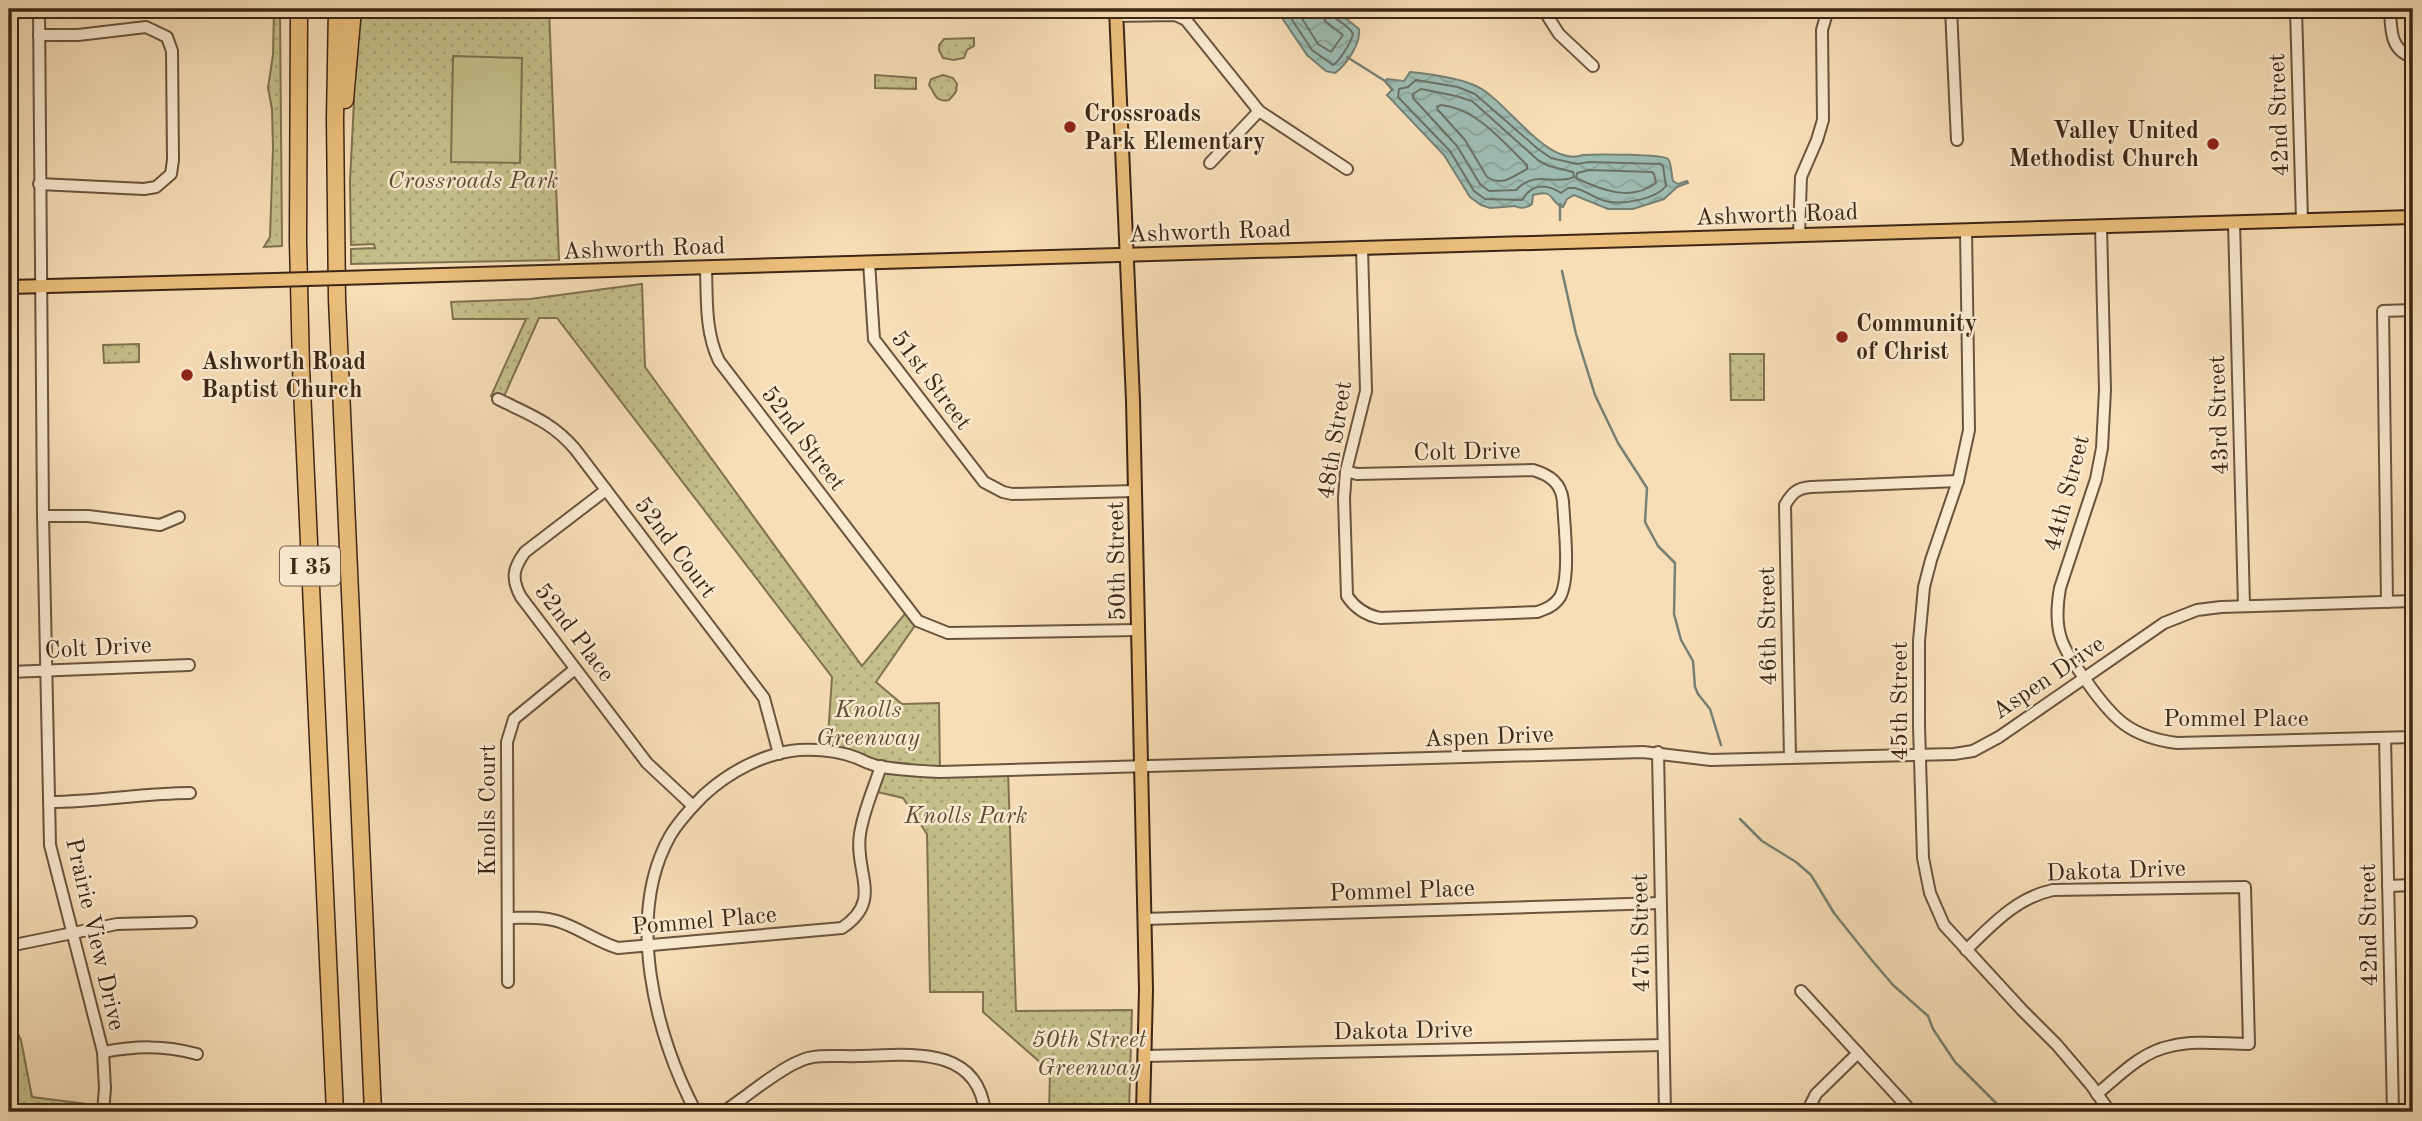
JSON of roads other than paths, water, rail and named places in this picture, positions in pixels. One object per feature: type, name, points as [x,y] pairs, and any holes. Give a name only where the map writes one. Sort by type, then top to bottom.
[{"type":"highway","name":"I 35","points":[[337,9],[338,340],[373,1112]]},
{"type":"highway","points":[[336,242],[352,9]]},
{"type":"highway","name":"I 35","points":[[299,12],[298,241],[301,367],[335,1112]]},
{"type":"main road","name":"50th Street","points":[[1116,12],[1135,491],[1144,919],[1143,1112]]},
{"type":"main road","name":"Ashworth Road","points":[[9,288],[2413,217]]},
{"type":"street","name":"Prairie View Drive","points":[[39,9],[43,516],[50,845],[103,1052],[103,1112]]},
{"type":"street","points":[[1543,9],[1570,46],[1594,65]]},
{"type":"street","points":[[1799,235],[1801,177],[1817,140],[1822,120],[1822,30],[1828,9]]},
{"type":"street","points":[[1951,9],[1957,140]]},
{"type":"street","name":"42nd Street","points":[[2296,9],[2302,220]]},
{"type":"street","points":[[2390,9],[2391,34],[2395,45],[2403,54],[2413,57]]},
{"type":"street","points":[[1116,12],[1175,15],[1186,20],[1259,111],[1347,169]]},
{"type":"street","points":[[39,35],[78,35],[146,27],[167,37],[172,51],[173,160],[171,174],[156,187],[144,189],[39,184]]},
{"type":"street","points":[[1210,163],[1259,111]]},
{"type":"street","name":"43rd Street","points":[[2234,222],[2245,607]]},
{"type":"street","name":"44th Street","points":[[2084,678],[2062,644],[2056,607],[2096,479],[2102,448],[2105,390],[2101,226]]},
{"type":"street","name":"45th Street","points":[[1966,230],[1969,411],[1966,453],[1931,560],[1920,614],[1920,756],[1926,876],[1944,925],[2057,1045],[2110,1112]]},
{"type":"street","name":"48th Street","points":[[1347,596],[1344,498],[1346,471],[1366,391],[1362,248]]},
{"type":"street","name":"51st Street","points":[[869,262],[874,339],[978,475],[991,487],[1012,494],[1135,491]]},
{"type":"street","name":"52nd Street","points":[[706,267],[709,334],[719,362],[914,617],[924,625],[948,634],[1138,630]]},
{"type":"street","points":[[2387,602],[2383,311],[2413,310]]},
{"type":"street","name":"52nd Court","points":[[498,399],[548,423],[563,435],[606,489],[764,698],[779,754]]},
{"type":"street","name":"Colt Drive","points":[[1346,471],[1357,474],[1533,470],[1550,477],[1562,492],[1565,571],[1561,594],[1548,609],[1537,612],[1380,618],[1362,612],[1347,596]]},
{"type":"street","name":"46th Street","points":[[1790,758],[1785,505],[1791,494],[1801,488],[1811,487],[1958,481]]},
{"type":"street","name":"52nd Place","points":[[606,489],[525,552],[517,562],[514,572],[515,586],[648,763],[693,806]]},
{"type":"street","points":[[43,516],[88,516],[159,525],[179,517]]},
{"type":"street","name":"Aspen Drive","points":[[696,1112],[684,1089],[658,1017],[649,945],[649,909],[655,874],[670,836],[693,806],[729,775],[779,754],[799,750],[827,751],[881,766],[940,772],[1658,752],[1711,760],[1954,754],[1973,751],[1999,737],[2164,623],[2186,613],[2209,608],[2413,601]]},
{"type":"street","name":"Colt Drive","points":[[9,672],[189,665]]},
{"type":"street","name":"Knolls Court","points":[[508,982],[506,742],[510,726],[522,711],[575,669]]},
{"type":"street","name":"Pommel Place","points":[[2084,678],[2109,712],[2121,723],[2138,734],[2157,741],[2177,743],[2413,737]]},
{"type":"street","name":"42nd Street","points":[[2385,738],[2393,1112]]},
{"type":"street","name":"47th Street","points":[[1658,752],[1665,1112]]},
{"type":"street","name":"Pommel Place","points":[[508,918],[533,917],[559,921],[602,943],[618,948],[842,928],[855,920],[861,912],[866,895],[859,843],[860,830],[881,766]]},
{"type":"street","points":[[50,802],[190,793]]},
{"type":"street","points":[[2388,886],[2413,885]]},
{"type":"street","name":"Dakota Drive","points":[[1966,950],[2007,912],[2038,894],[2053,890],[2245,887],[2249,1044],[2175,1045],[2162,1048],[2132,1065],[2097,1094]]},
{"type":"street","name":"Pommel Place","points":[[1144,919],[1660,903]]},
{"type":"street","points":[[9,946],[117,924],[191,922]]},
{"type":"street","points":[[1801,991],[1912,1112]]},
{"type":"street","name":"Dakota Drive","points":[[1145,1056],[1663,1045]]},
{"type":"street","points":[[103,1052],[148,1046],[197,1054]]},
{"type":"street","points":[[1807,1112],[1816,1094],[1858,1053]]},
{"type":"street","points":[[723,1112],[801,1060],[819,1057],[922,1055],[944,1059],[961,1068],[975,1083],[984,1107]]},
{"type":"water","points":[[1276,9],[1334,9],[1359,29],[1358,41],[1352,53],[1335,73],[1326,71],[1307,55]]},
{"type":"water","points":[[1410,72],[1436,75],[1478,87],[1528,132],[1556,152],[1569,156],[1663,157],[1669,161],[1673,181],[1678,184],[1688,183],[1677,187],[1664,199],[1633,209],[1608,209],[1574,195],[1567,199],[1563,207],[1545,193],[1533,195],[1532,204],[1524,208],[1490,208],[1481,205],[1470,197],[1444,155],[1387,95],[1392,90],[1385,81],[1387,79],[1404,81]]},
{"type":"waterway","points":[[1347,57],[1385,81],[1393,90]]},
{"type":"waterway","points":[[1560,204],[1560,220]]},
{"type":"waterway","points":[[1562,271],[1576,334],[1595,395],[1618,443],[1647,488],[1645,522],[1658,546],[1675,563],[1674,614],[1681,640],[1693,661],[1695,687],[1710,709],[1721,745]]},
{"type":"waterway","points":[[1740,819],[1762,841],[1796,862],[1811,875],[1834,913],[1870,958],[1893,985],[1928,1016],[1933,1029],[1955,1062],[2005,1112]]},
{"type":"place","name":"Crossroads Park Elementary","points":[[1070,127]]},
{"type":"place","name":"Valley United Methodist Church","points":[[2213,144]]},
{"type":"place","name":"Community of Christ","points":[[1842,337]]},
{"type":"place","name":"Ashworth Road Baptist Church","points":[[187,375]]},
{"type":"park label","name":"Crossroads Park","points":[[473,180]]},
{"type":"park label","name":"Knolls Greenway","points":[[868,723]]},
{"type":"park label","name":"Knolls Park","points":[[966,815]]},
{"type":"park label","name":"50th Street Greenway","points":[[1089,1053]]}]
